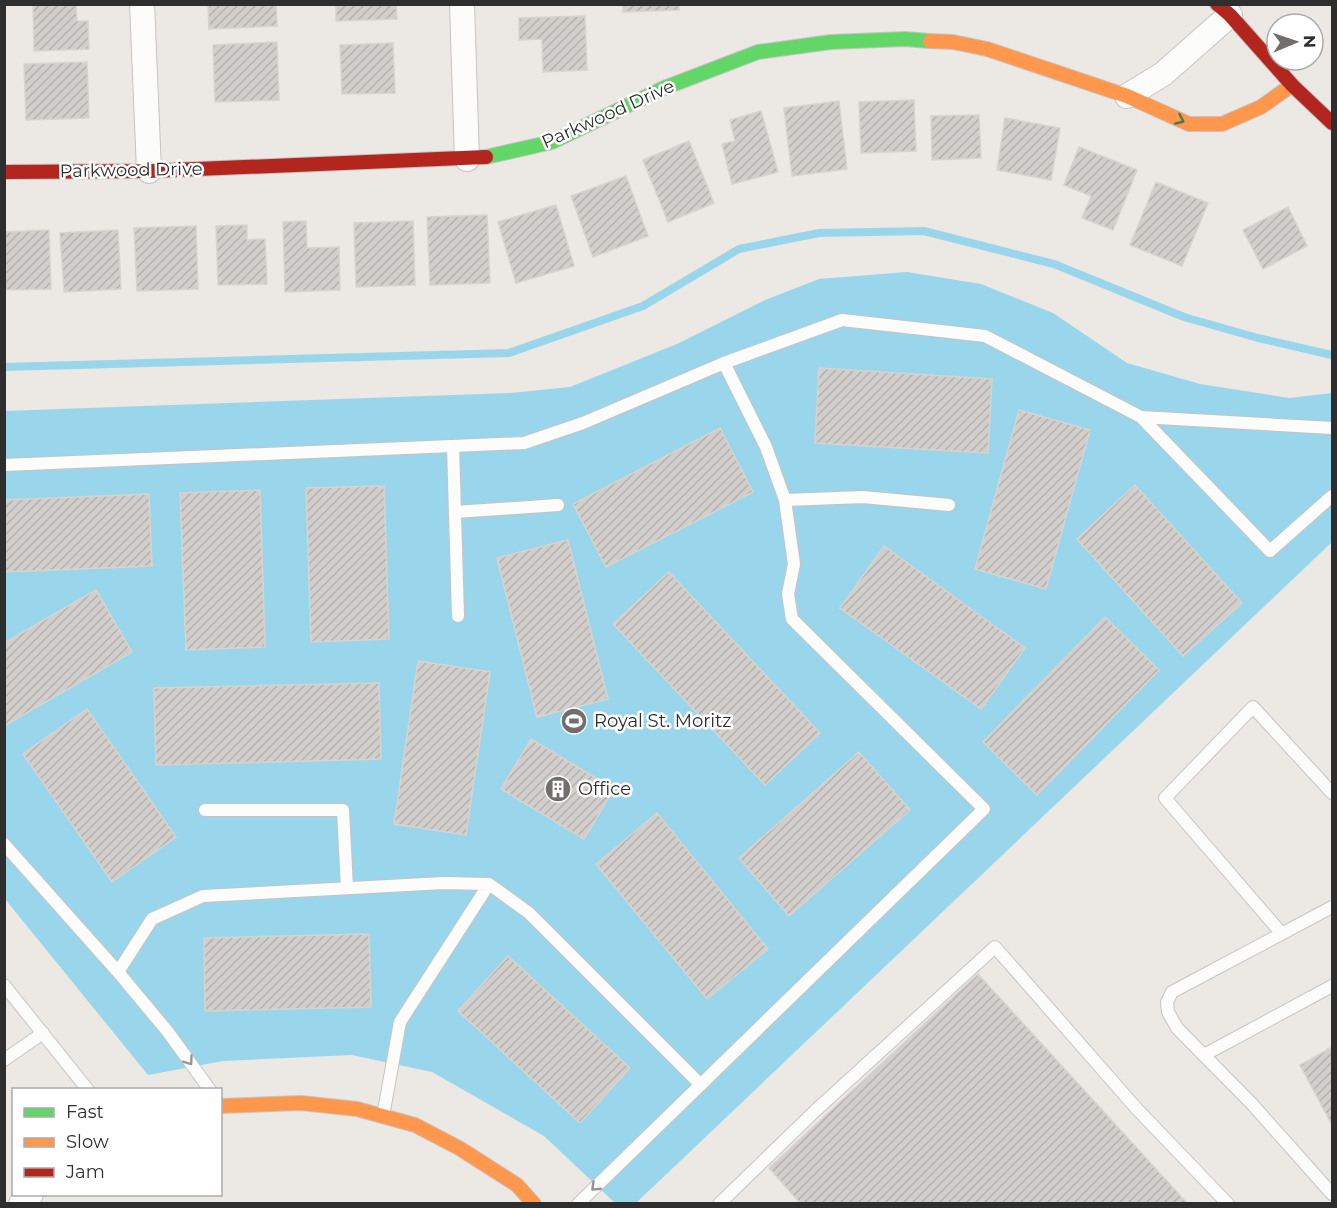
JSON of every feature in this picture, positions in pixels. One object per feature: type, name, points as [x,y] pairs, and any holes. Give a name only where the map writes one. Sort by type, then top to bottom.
[{"type":"street","points":[[142,4],[149,171]]},
{"type":"street","points":[[462,4],[467,159]]},
{"type":"street","points":[[1127,96],[1163,74],[1224,10],[1292,85],[1332,123]]},
{"type":"street","name":"Parkwood Drive","points":[[4,172],[149,171],[482,158],[552,142],[664,88],[758,52],[831,42],[904,39],[953,42],[987,49],[1127,96],[1189,124],[1222,124],[1261,108],[1292,85]]},
{"type":"street","points":[[222,1105],[301,1103],[357,1109],[415,1125],[459,1148],[517,1185],[534,1203]]},
{"type":"lane","points":[[4,465],[524,443],[584,423],[724,363],[842,320],[985,336],[1141,417],[1270,551],[1332,496]]},
{"type":"lane","points":[[578,1203],[984,809],[792,618],[788,594],[794,564],[785,500],[766,447],[724,363]]},
{"type":"lane","points":[[1141,417],[1332,428]]},
{"type":"lane","points":[[453,446],[458,616]]},
{"type":"lane","points":[[785,500],[862,497],[949,505]]},
{"type":"lane","points":[[455,512],[558,505]]},
{"type":"lane","points":[[1282,934],[1165,798],[1253,707],[1332,793]]},
{"type":"lane","points":[[205,810],[343,810],[347,888]]},
{"type":"lane","points":[[4,844],[118,972],[168,1032],[209,1088]]},
{"type":"lane","points":[[118,972],[152,919],[203,896],[444,883],[489,884],[529,913],[700,1085]]},
{"type":"lane","points":[[383,1116],[400,1023],[489,884]]},
{"type":"lane","points":[[1332,908],[1172,992],[1167,1002],[1168,1012],[1177,1028],[1252,1104],[1332,1194]]},
{"type":"lane","points":[[719,1203],[815,1111],[995,947],[1136,1108],[1228,1203]]},
{"type":"lane","points":[[4,985],[87,1088]]},
{"type":"lane","points":[[1204,1055],[1332,986]]},
{"type":"lane","points":[[4,1060],[43,1033]]},
{"type":"water","name":"Royal St. Moritz","points":[[907,272],[981,284],[1053,313],[1127,363],[1200,384],[1289,398],[1332,393],[1332,542],[636,1203],[615,1203],[544,1136],[432,1072],[352,1055],[223,1061],[148,1075],[5,899],[4,411],[511,393],[570,387],[677,344],[765,300],[819,279]]},
{"type":"building","points":[[33,4],[76,4],[77,21],[88,21],[89,49],[34,51]]},
{"type":"building","points":[[208,4],[276,4],[277,26],[209,29]]},
{"type":"building","points":[[336,4],[396,4],[397,19],[336,21]]},
{"type":"building","points":[[623,4],[679,4],[679,10],[623,12]]},
{"type":"building","points":[[585,16],[587,70],[543,72],[542,39],[519,40],[519,18]]},
{"type":"building","points":[[277,42],[279,100],[215,102],[213,45]]},
{"type":"building","points":[[393,43],[395,93],[342,94],[340,45]]},
{"type":"building","points":[[87,62],[89,118],[26,120],[24,64]]},
{"type":"building","points":[[914,100],[916,151],[861,153],[859,102]]},
{"type":"building","points":[[839,101],[847,169],[792,176],[784,108]]},
{"type":"building","points":[[761,111],[778,172],[732,184],[722,144],[735,141],[730,120]]},
{"type":"building","points":[[979,115],[981,158],[932,160],[931,116]]},
{"type":"building","points":[[1005,118],[1060,128],[1051,180],[997,170]]},
{"type":"building","points":[[689,141],[714,203],[668,222],[643,160]]},
{"type":"building","points":[[1079,147],[1137,170],[1113,230],[1082,218],[1091,196],[1064,185]]},
{"type":"building","points":[[626,176],[648,236],[593,257],[571,196]]},
{"type":"building","points":[[1156,182],[1208,203],[1182,266],[1130,245]]},
{"type":"building","points":[[556,205],[574,266],[516,283],[498,222]]},
{"type":"building","points":[[1288,207],[1307,246],[1263,269],[1243,230]]},
{"type":"building","points":[[487,215],[490,283],[430,285],[427,217]]},
{"type":"building","points":[[306,221],[307,248],[339,247],[340,290],[285,292],[283,222]]},
{"type":"building","points":[[413,221],[415,285],[356,287],[354,223]]},
{"type":"building","points":[[247,225],[247,240],[265,239],[267,284],[218,285],[216,226]]},
{"type":"building","points":[[196,226],[198,289],[137,291],[134,228]]},
{"type":"building","points":[[49,230],[51,289],[4,290],[4,232]]},
{"type":"building","points":[[118,230],[121,289],[64,292],[60,233]]},
{"type":"building","points":[[819,368],[992,379],[988,453],[815,443]]},
{"type":"building","points":[[1019,410],[1090,430],[1046,589],[975,569]]},
{"type":"building","points":[[720,428],[753,492],[606,567],[573,504]]},
{"type":"building","points":[[1135,485],[1242,603],[1183,656],[1077,539]]},
{"type":"building","points":[[384,486],[389,639],[311,642],[306,488]]},
{"type":"building","points":[[260,490],[265,647],[186,650],[180,493]]},
{"type":"building","points":[[149,494],[152,566],[4,572],[4,500]]},
{"type":"building","points":[[568,540],[608,699],[537,717],[497,558]]},
{"type":"building","points":[[884,546],[1025,648],[981,709],[840,608]]},
{"type":"building","points":[[669,572],[820,733],[765,785],[613,624]]},
{"type":"building","points":[[96,590],[132,652],[4,726],[4,643]]},
{"type":"building","points":[[1105,617],[1159,670],[1037,795],[983,742]]},
{"type":"building","points":[[418,661],[490,672],[466,835],[394,824]]},
{"type":"building","points":[[379,683],[381,759],[156,765],[154,688]]},
{"type":"building","points":[[87,709],[176,837],[112,882],[23,754]]},
{"type":"building","name":"Office","points":[[531,739],[614,789],[584,839],[501,789]]},
{"type":"building","points":[[859,752],[910,810],[789,916],[739,858]]},
{"type":"building","points":[[657,813],[768,949],[707,999],[596,864]]},
{"type":"building","points":[[369,934],[371,1007],[205,1011],[204,938]]},
{"type":"building","points":[[508,956],[630,1068],[580,1123],[458,1011]]},
{"type":"building","points":[[978,974],[1188,1204],[801,1204],[769,1168]]},
{"type":"building","points":[[1332,1047],[1332,1125],[1300,1065]]},
{"type":"waterway","points":[[4,367],[509,353],[643,306],[739,249],[819,233],[924,231],[1054,264],[1184,317],[1258,338],[1332,355]]},
{"type":"traffic: fast","points":[[486,157],[552,142],[664,88],[758,52],[831,42],[905,39],[930,41]]},
{"type":"traffic: slow","points":[[930,41],[953,42],[987,49],[1127,96],[1189,124],[1222,124],[1261,107],[1292,85]]},
{"type":"traffic: slow","points":[[222,1106],[301,1103],[357,1109],[415,1125],[459,1148],[517,1185],[534,1204]]},
{"type":"traffic: jam","points":[[1217,4],[1230,15],[1292,85],[1332,123]]},
{"type":"traffic: jam","points":[[4,172],[149,171],[486,157]]},
{"type":"place","name":"Royal St. Moritz","points":[[574,721]]},
{"type":"place","name":"Office","points":[[558,789]]}]
